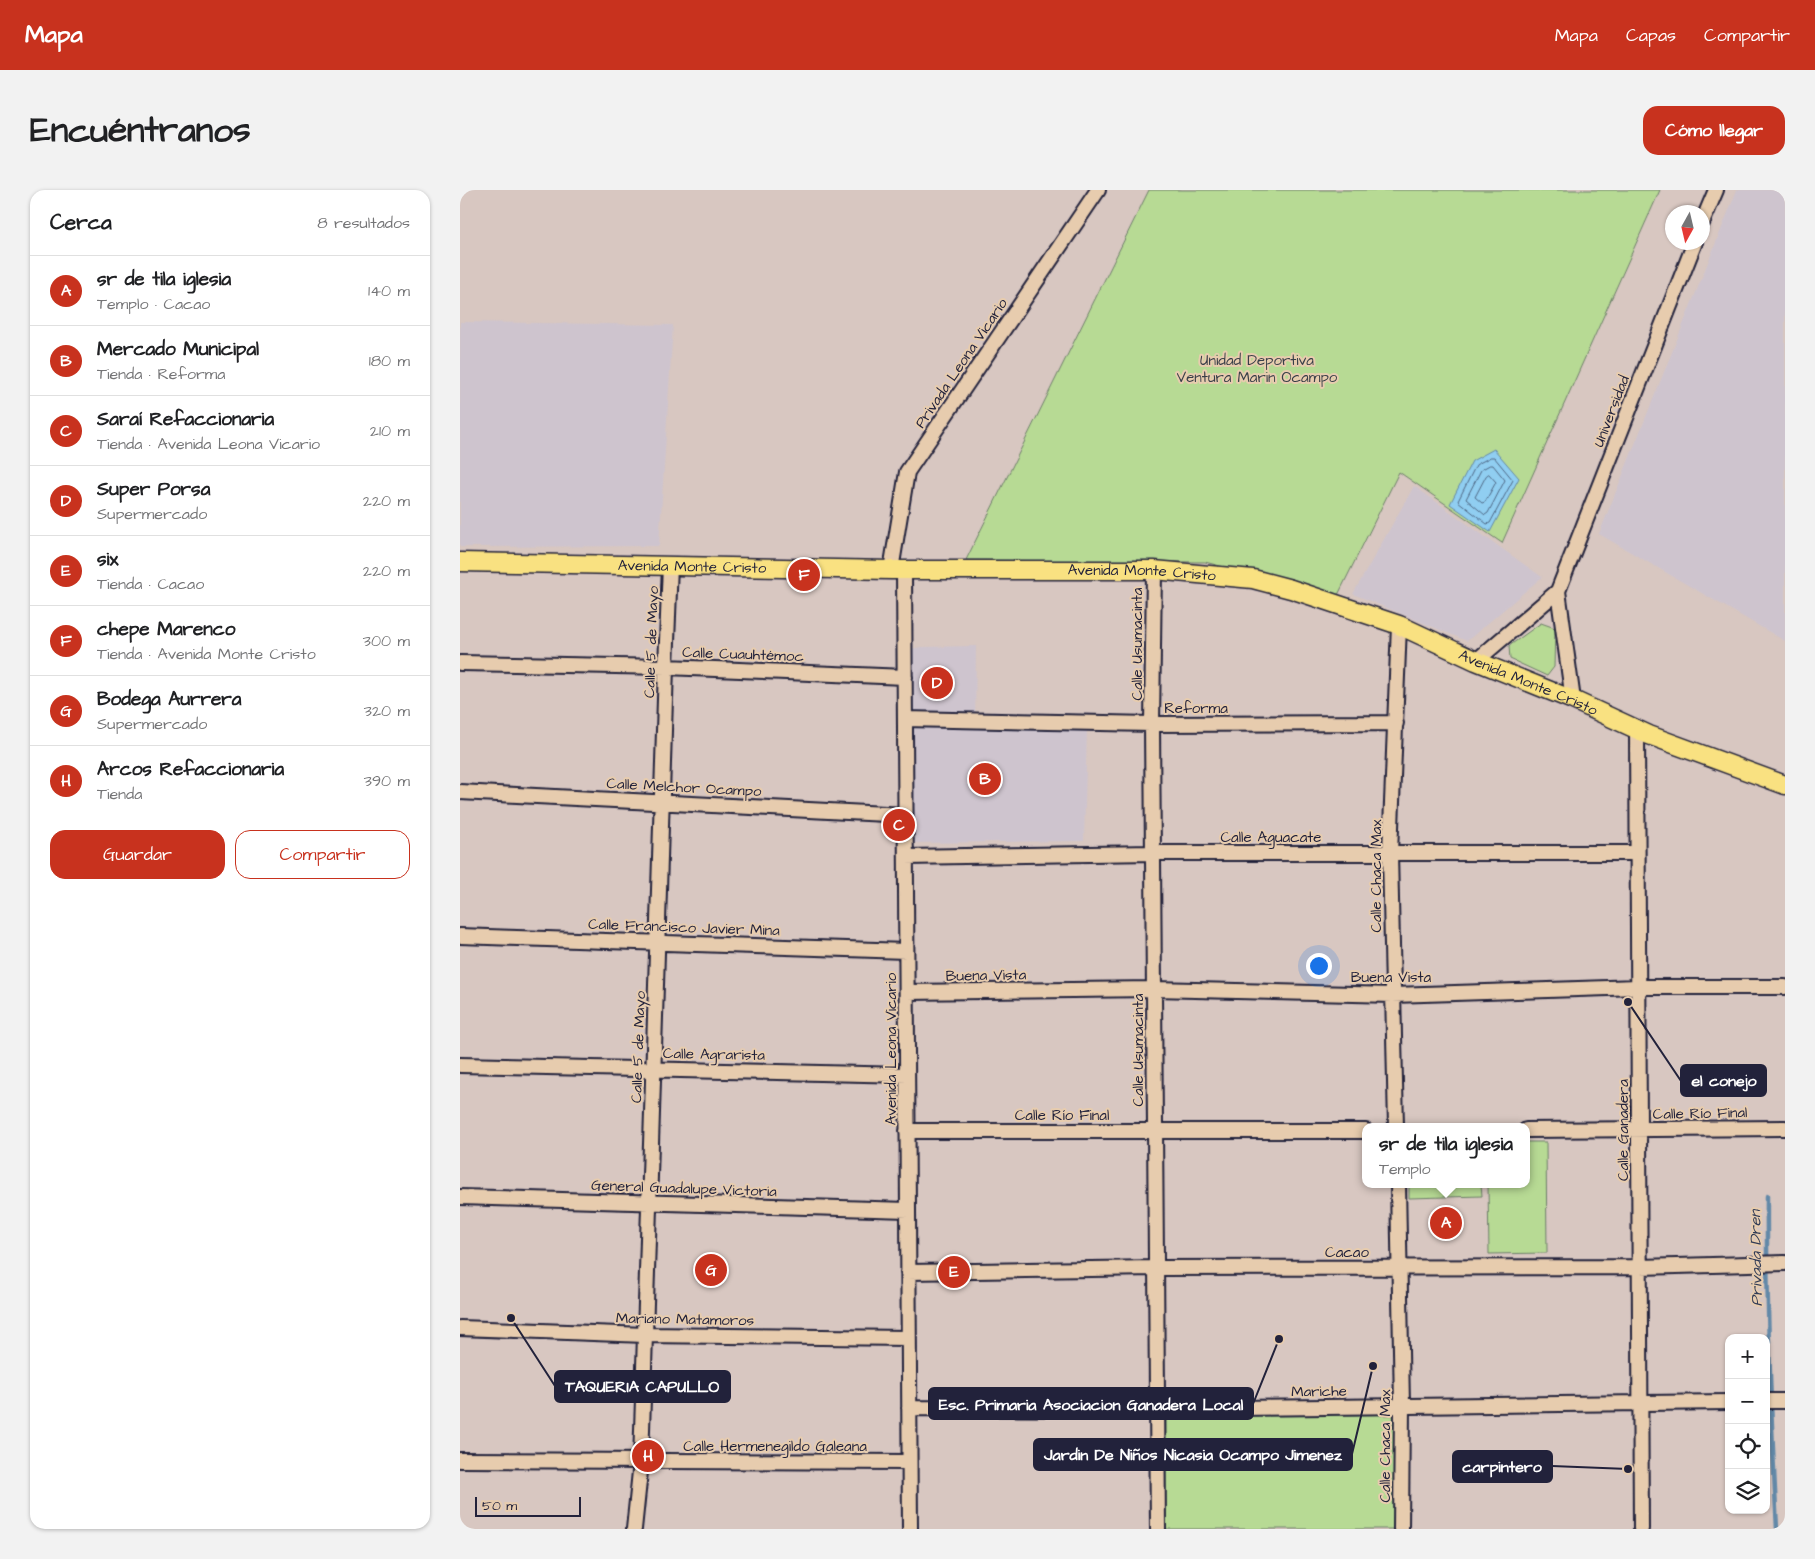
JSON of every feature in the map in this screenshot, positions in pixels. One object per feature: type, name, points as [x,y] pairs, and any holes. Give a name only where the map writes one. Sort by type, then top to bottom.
[{"type":"main road","name":"Avenida Monte Cristo","points":[[460,562],[898,570],[1154,570],[1253,579],[1291,589],[1399,625],[1476,661],[1573,700],[1637,730],[1785,785]]},
{"type":"street","name":"Privada Leona Vicario","points":[[898,570],[907,472],[1098,190]]},
{"type":"street","points":[[1710,205],[1716,190]]},
{"type":"street","name":"Universidad","points":[[1558,590],[1692,250]]},
{"type":"street","name":"Calle 5 de Mayo","points":[[634,1529],[641,1462],[670,565]]},
{"type":"street","name":"Avenida Leona Vicario","points":[[898,570],[905,719],[910,1529]]},
{"type":"street","name":"Calle Usumacinta","points":[[1154,570],[1152,724],[1158,1529]]},
{"type":"street","points":[[1476,661],[1558,590]]},
{"type":"street","points":[[1558,590],[1573,700]]},
{"type":"street","name":"Calle Chaca Max","points":[[1396,1123],[1390,854],[1399,625]]},
{"type":"street","name":"Calle Cuauhtémoc","points":[[460,663],[666,667],[904,677]]},
{"type":"street","name":"Reforma","points":[[905,719],[1152,724],[1396,723]]},
{"type":"street","name":"Calle Ganadera","points":[[1637,730],[1641,1529]]},
{"type":"street","name":"Calle Melchor Ocampo","points":[[460,792],[905,815]]},
{"type":"street","name":"Calle Aguacate","points":[[906,858],[1153,853],[1637,853]]},
{"type":"street","name":"Calle Francisco Javier Mina","points":[[460,936],[906,951]]},
{"type":"street","name":"Buena Vista","points":[[906,992],[1154,989],[1393,994],[1638,987],[1785,986]]},
{"type":"street","name":"Calle Agrarista","points":[[460,1065],[907,1075]]},
{"type":"street","name":"Calle Río Final","points":[[1530,1130],[1785,1128]]},
{"type":"street","name":"Calle Río Final","points":[[907,1131],[1362,1131]]},
{"type":"street","name":"Calle Chaca Max","points":[[1398,1188],[1402,1406],[1401,1529]]},
{"type":"street","name":"General Guadalupe Victoria","points":[[460,1197],[908,1210]]},
{"type":"street","name":"Cacao","points":[[908,1272],[1156,1268],[1640,1267],[1785,1263]]},
{"type":"street","name":"Mariano Matamoros","points":[[460,1328],[645,1335],[908,1338]]},
{"type":"street","points":[[1770,1401],[1785,1400]]},
{"type":"street","name":"Mariche","points":[[909,1408],[1157,1409],[1725,1402]]},
{"type":"street","name":"Calle Hermenegildo Galeana","points":[[460,1460],[909,1462]]},
{"type":"shaded area","points":[[1737,190],[1785,190],[1785,641],[1599,534]]},
{"type":"shaded area","points":[[460,322],[673,325],[659,546],[460,547]]},
{"type":"shaded area","points":[[1414,486],[1542,577],[1467,641],[1353,594]]},
{"type":"shaded area","points":[[976,646],[975,728],[1087,729],[1084,841],[911,843],[911,649]]},
{"type":"green space","name":"Unidad Deportiva Ventura Marin Ocampo","points":[[1149,190],[1660,190],[1502,543],[1399,472],[1337,597],[1205,562],[966,560]]},
{"type":"green space","points":[[1541,623],[1555,628],[1554,667],[1547,676],[1510,659],[1509,646]]},
{"type":"green space","points":[[1530,1142],[1546,1142],[1547,1253],[1489,1254],[1488,1188],[1530,1188]]},
{"type":"green space","points":[[1409,1188],[1481,1188],[1482,1196],[1409,1198]]},
{"type":"green space","points":[[1396,1413],[1395,1529],[1166,1529],[1166,1416]]},
{"type":"water","points":[[1494,449],[1519,478],[1490,532],[1450,504],[1472,461]]},
{"type":"waterway","name":"Privada Dren","points":[[1767,1196],[1769,1362],[1777,1529]]},
{"type":"place","name":"chepe Marenco","points":[[804,575]]},
{"type":"place","name":"Super Porsa","points":[[937,683]]},
{"type":"place","name":"Mercado Municipal","points":[[985,779]]},
{"type":"place","name":"Saraí Refaccionaria","points":[[899,825]]},
{"type":"place","name":"el conejo","points":[[1628,1002]]},
{"type":"place","name":"sr de tila iglesia","points":[[1446,1223]]},
{"type":"place","name":"Bodega Aurrera","points":[[711,1270]]},
{"type":"place","name":"six","points":[[954,1272]]},
{"type":"place","name":"TAQUERIA CAPULLO","points":[[511,1318]]},
{"type":"place","name":"Esc. Primaria Asociacion Ganadera Local","points":[[1279,1339]]},
{"type":"place","name":"Jardin De Niños Nicasia Ocampo Jimenez","points":[[1373,1366]]},
{"type":"place","name":"Arcos Refaccionaria","points":[[648,1456]]},
{"type":"place","name":"carpintero","points":[[1628,1469]]}]
